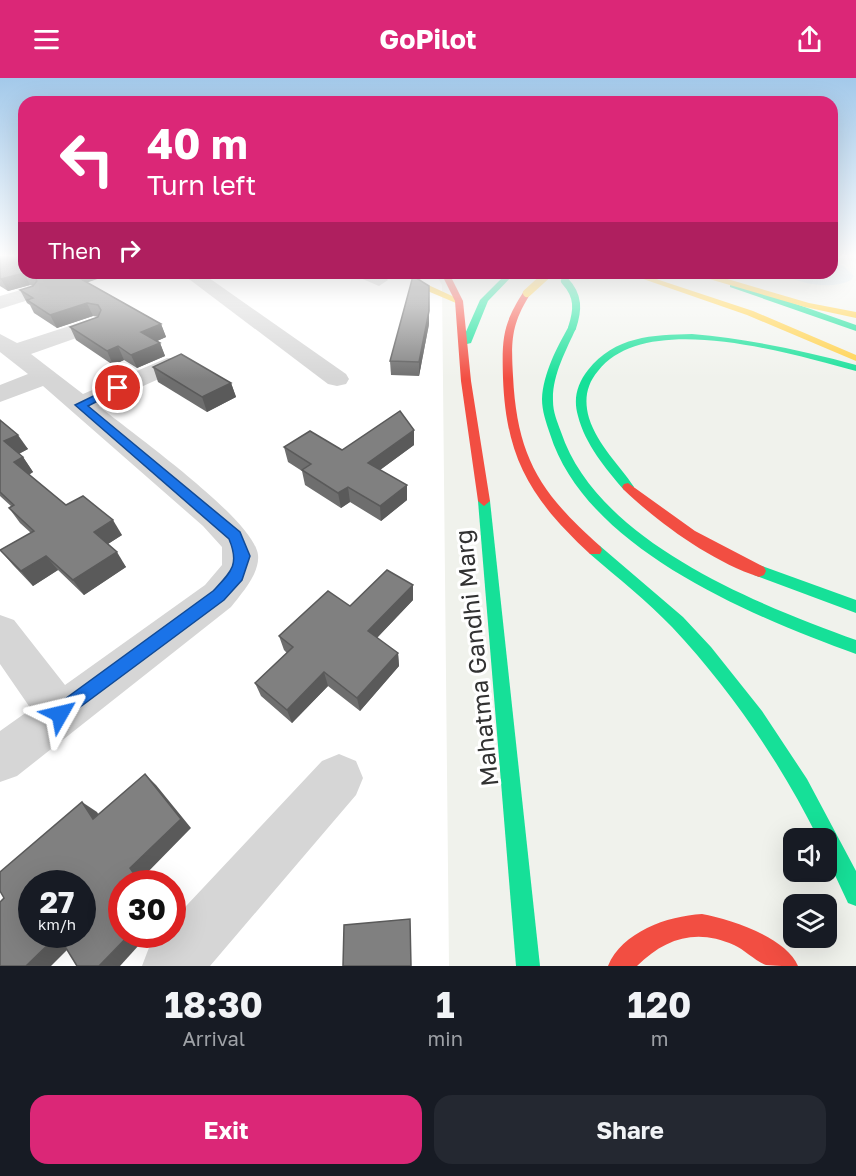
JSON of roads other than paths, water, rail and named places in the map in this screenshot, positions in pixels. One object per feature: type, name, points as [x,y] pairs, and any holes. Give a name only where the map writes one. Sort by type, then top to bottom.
[{"type":"main road","points":[[448,296],[459,301]]},
{"type":"main road","points":[[457,296],[459,301]]},
{"type":"main road","points":[[464,347],[478,311],[490,296]]},
{"type":"main road","points":[[524,296],[510,316],[507,330],[510,422],[517,451],[534,483],[561,518],[598,555],[648,592],[746,699],[791,765],[834,845],[856,895]]},
{"type":"main road","points":[[578,296],[572,328],[551,378],[548,412],[561,453],[595,499],[652,549],[706,584],[781,621],[856,647]]},
{"type":"main road","points":[[700,296],[750,313],[856,358]]},
{"type":"main road","points":[[765,296],[856,328]]},
{"type":"main road","points":[[778,296],[856,315]]},
{"type":"main road","name":"Mahatma Gandhi Marg","points":[[459,301],[466,381],[481,475],[528,966]]},
{"type":"main road","points":[[856,368],[796,351],[749,342],[714,337],[671,337],[634,344],[606,357],[589,374],[582,397],[587,428],[596,446],[609,465],[649,503],[690,533],[740,561],[798,587],[856,607]]},
{"type":"main road","points":[[620,966],[640,943],[663,928],[690,923],[720,928],[751,941],[786,966]]},
{"type":"street","points":[[0,303],[20,296]]},
{"type":"street","points":[[223,296],[337,379]]},
{"type":"street","points":[[7,347],[94,324]]},
{"type":"street","points":[[0,759],[219,596],[237,576],[243,556],[235,536],[46,376],[7,347]]},
{"type":"street","points":[[80,405],[175,363]]},
{"type":"street","points":[[0,394],[46,376]]},
{"type":"street","points":[[0,632],[60,714]]},
{"type":"street","points":[[171,966],[339,778]]}]
